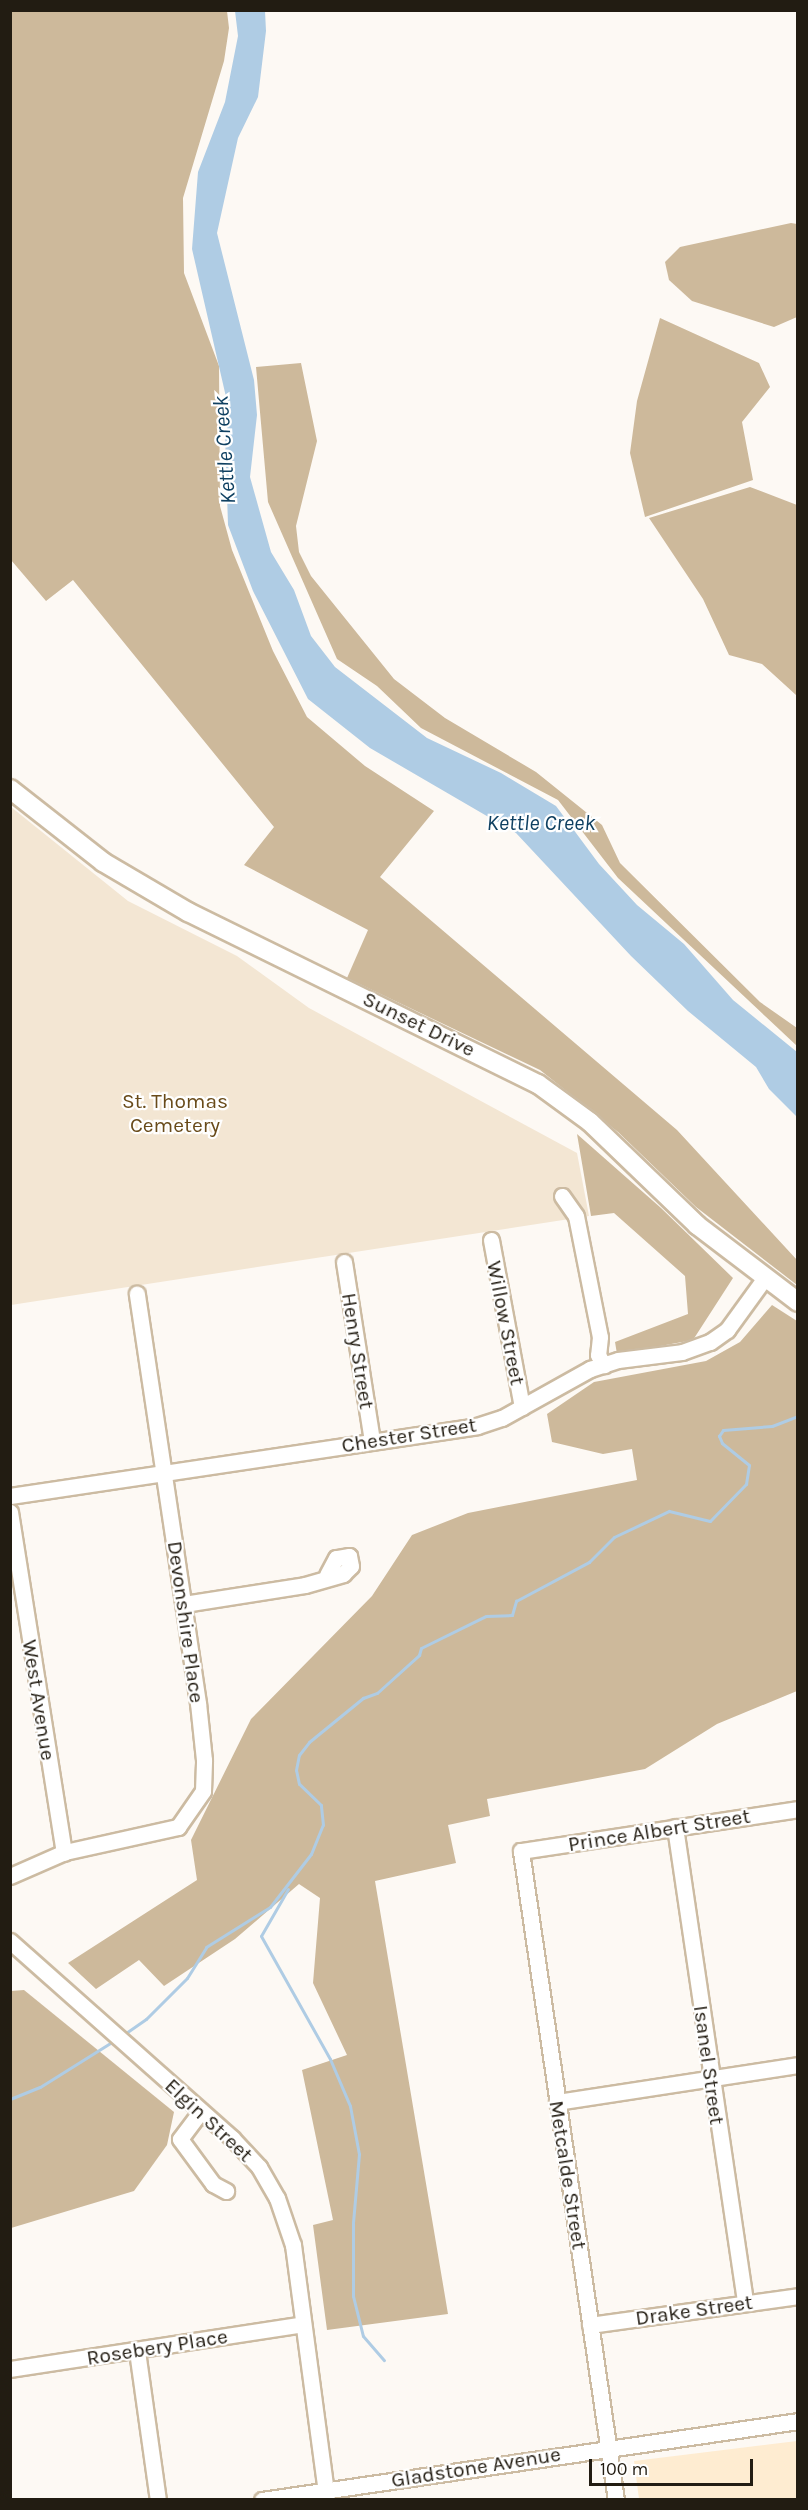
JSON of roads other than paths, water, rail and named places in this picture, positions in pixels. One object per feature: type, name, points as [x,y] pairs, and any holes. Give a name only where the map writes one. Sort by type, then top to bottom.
[{"type":"main road","name":"Sunset Drive","points":[[10,789],[103,862],[188,912],[538,1084],[590,1122],[697,1225],[764,1279],[798,1302]]},
{"type":"street","points":[[562,1196],[576,1216],[600,1337],[598,1355],[604,1365]]},
{"type":"street","name":"Willow Street","points":[[490,1240],[522,1407]]},
{"type":"street","name":"Henry Street","points":[[344,1262],[372,1441]]},
{"type":"street","name":"Chester Street","points":[[10,1496],[477,1426],[522,1407],[572,1377],[604,1365],[682,1352],[710,1342],[726,1329],[764,1279]]},
{"type":"street","name":"Devonshire Place","points":[[10,1876],[64,1853],[178,1827],[198,1802],[205,1779],[184,1604],[137,1294]]},
{"type":"street","name":"West Avenue","points":[[10,1512],[64,1853]]},
{"type":"street","points":[[184,1604],[305,1585],[327,1575]]},
{"type":"street","name":"Prince Albert Street","points":[[521,1851],[798,1809]]},
{"type":"street","name":"Isanel Street","points":[[675,1827],[745,2302]]},
{"type":"street","name":"Metcalde Street","points":[[521,1851],[616,2499]]},
{"type":"street","name":"Elgin Street","points":[[10,1941],[253,2160],[277,2198],[293,2245],[326,2495]]},
{"type":"street","points":[[557,2102],[798,2065]]},
{"type":"street","points":[[201,2111],[180,2139],[213,2184],[226,2191]]},
{"type":"street","name":"Drake Street","points":[[590,2325],[798,2296]]},
{"type":"street","name":"Rosebery Place","points":[[10,2369],[303,2324]]},
{"type":"street","points":[[137,2351],[158,2499]]},
{"type":"street","name":"Gladstone Avenue","points":[[262,2499],[326,2495],[609,2447],[798,2421]]},
{"type":"water","name":"Kettle Creek","points":[[235,11],[265,11],[266,31],[258,97],[238,138],[217,233],[254,380],[257,415],[250,477],[271,552],[294,590],[311,636],[335,667],[427,738],[501,773],[556,806],[599,864],[637,905],[684,944],[733,1000],[797,1052],[797,1117],[769,1089],[756,1067],[688,1011],[631,956],[516,833],[370,748],[308,699],[253,591],[228,525],[225,434],[229,410],[192,249],[198,172],[225,102],[238,36]]},
{"type":"waterway","points":[[123,2035],[146,2019],[187,1978],[206,1947],[270,1907],[311,1854],[323,1825],[321,1805],[299,1784],[296,1770],[299,1755],[309,1742],[363,1698],[377,1693],[419,1655],[421,1648],[486,1616],[512,1615],[516,1601],[589,1562],[614,1537],[669,1511],[710,1521],[746,1484],[749,1465],[722,1443],[719,1436],[723,1430],[772,1426],[798,1416]]},
{"type":"waterway","points":[[288,1889],[261,1936],[330,2059],[350,2106],[359,2154],[353,2223],[353,2296],[363,2336],[384,2360]]},
{"type":"waterway","points":[[10,2099],[40,2087],[115,2040]]},
{"type":"park label","name":"St. Thomas Cemetery","points":[[175,1113]]}]
